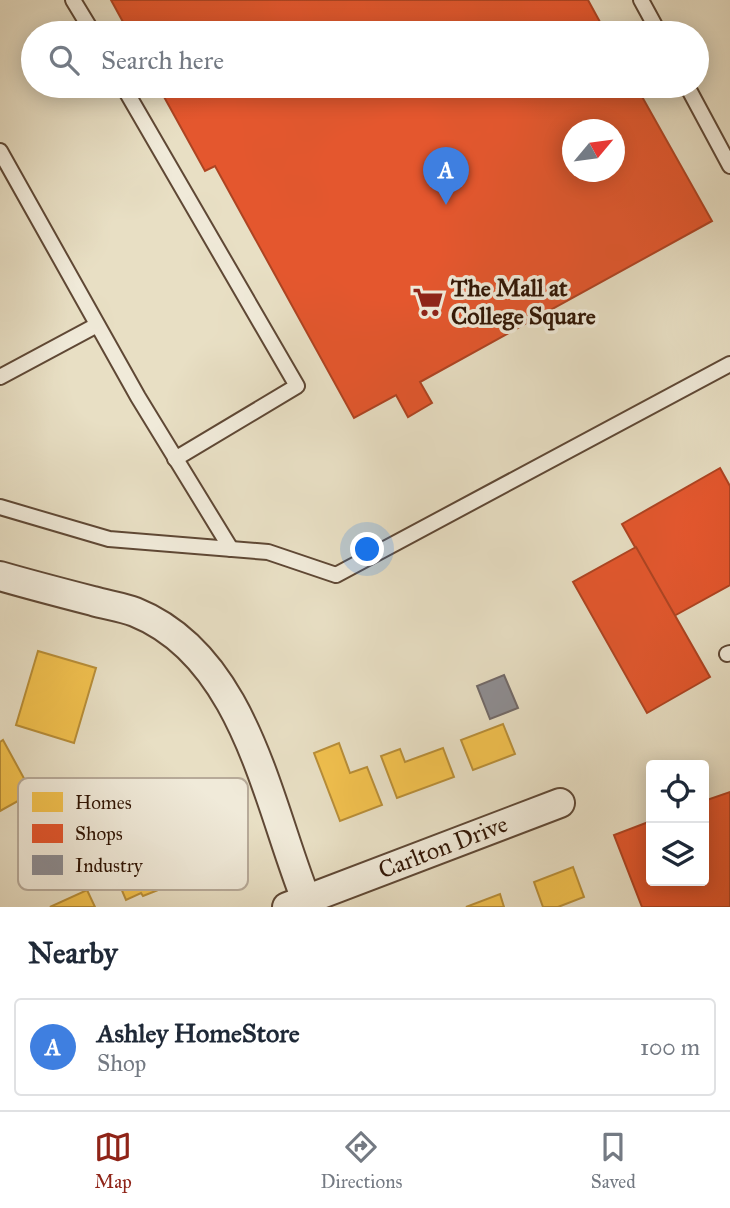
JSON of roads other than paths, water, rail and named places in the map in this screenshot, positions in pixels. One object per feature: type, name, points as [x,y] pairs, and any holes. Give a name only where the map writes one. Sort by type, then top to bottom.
[{"type":"street","points":[[0,576],[135,612],[165,629],[192,651],[230,699],[246,732],[301,905]]},
{"type":"street","name":"Carlton Drive","points":[[301,905],[560,803]]},
{"type":"lane","points":[[73,0],[86,21]]},
{"type":"lane","points":[[641,0],[652,21]]},
{"type":"lane","points":[[130,98],[297,386],[175,459]]},
{"type":"lane","points":[[693,98],[730,166]]},
{"type":"lane","points":[[0,151],[97,325],[231,549]]},
{"type":"lane","points":[[0,377],[97,325]]},
{"type":"lane","points":[[0,508],[108,539],[268,552],[335,575],[730,364]]},
{"type":"place","name":"Ashley HomeStore","points":[[446,205]]},
{"type":"place","name":"The Mall at College Square","points":[[428,302]]}]
